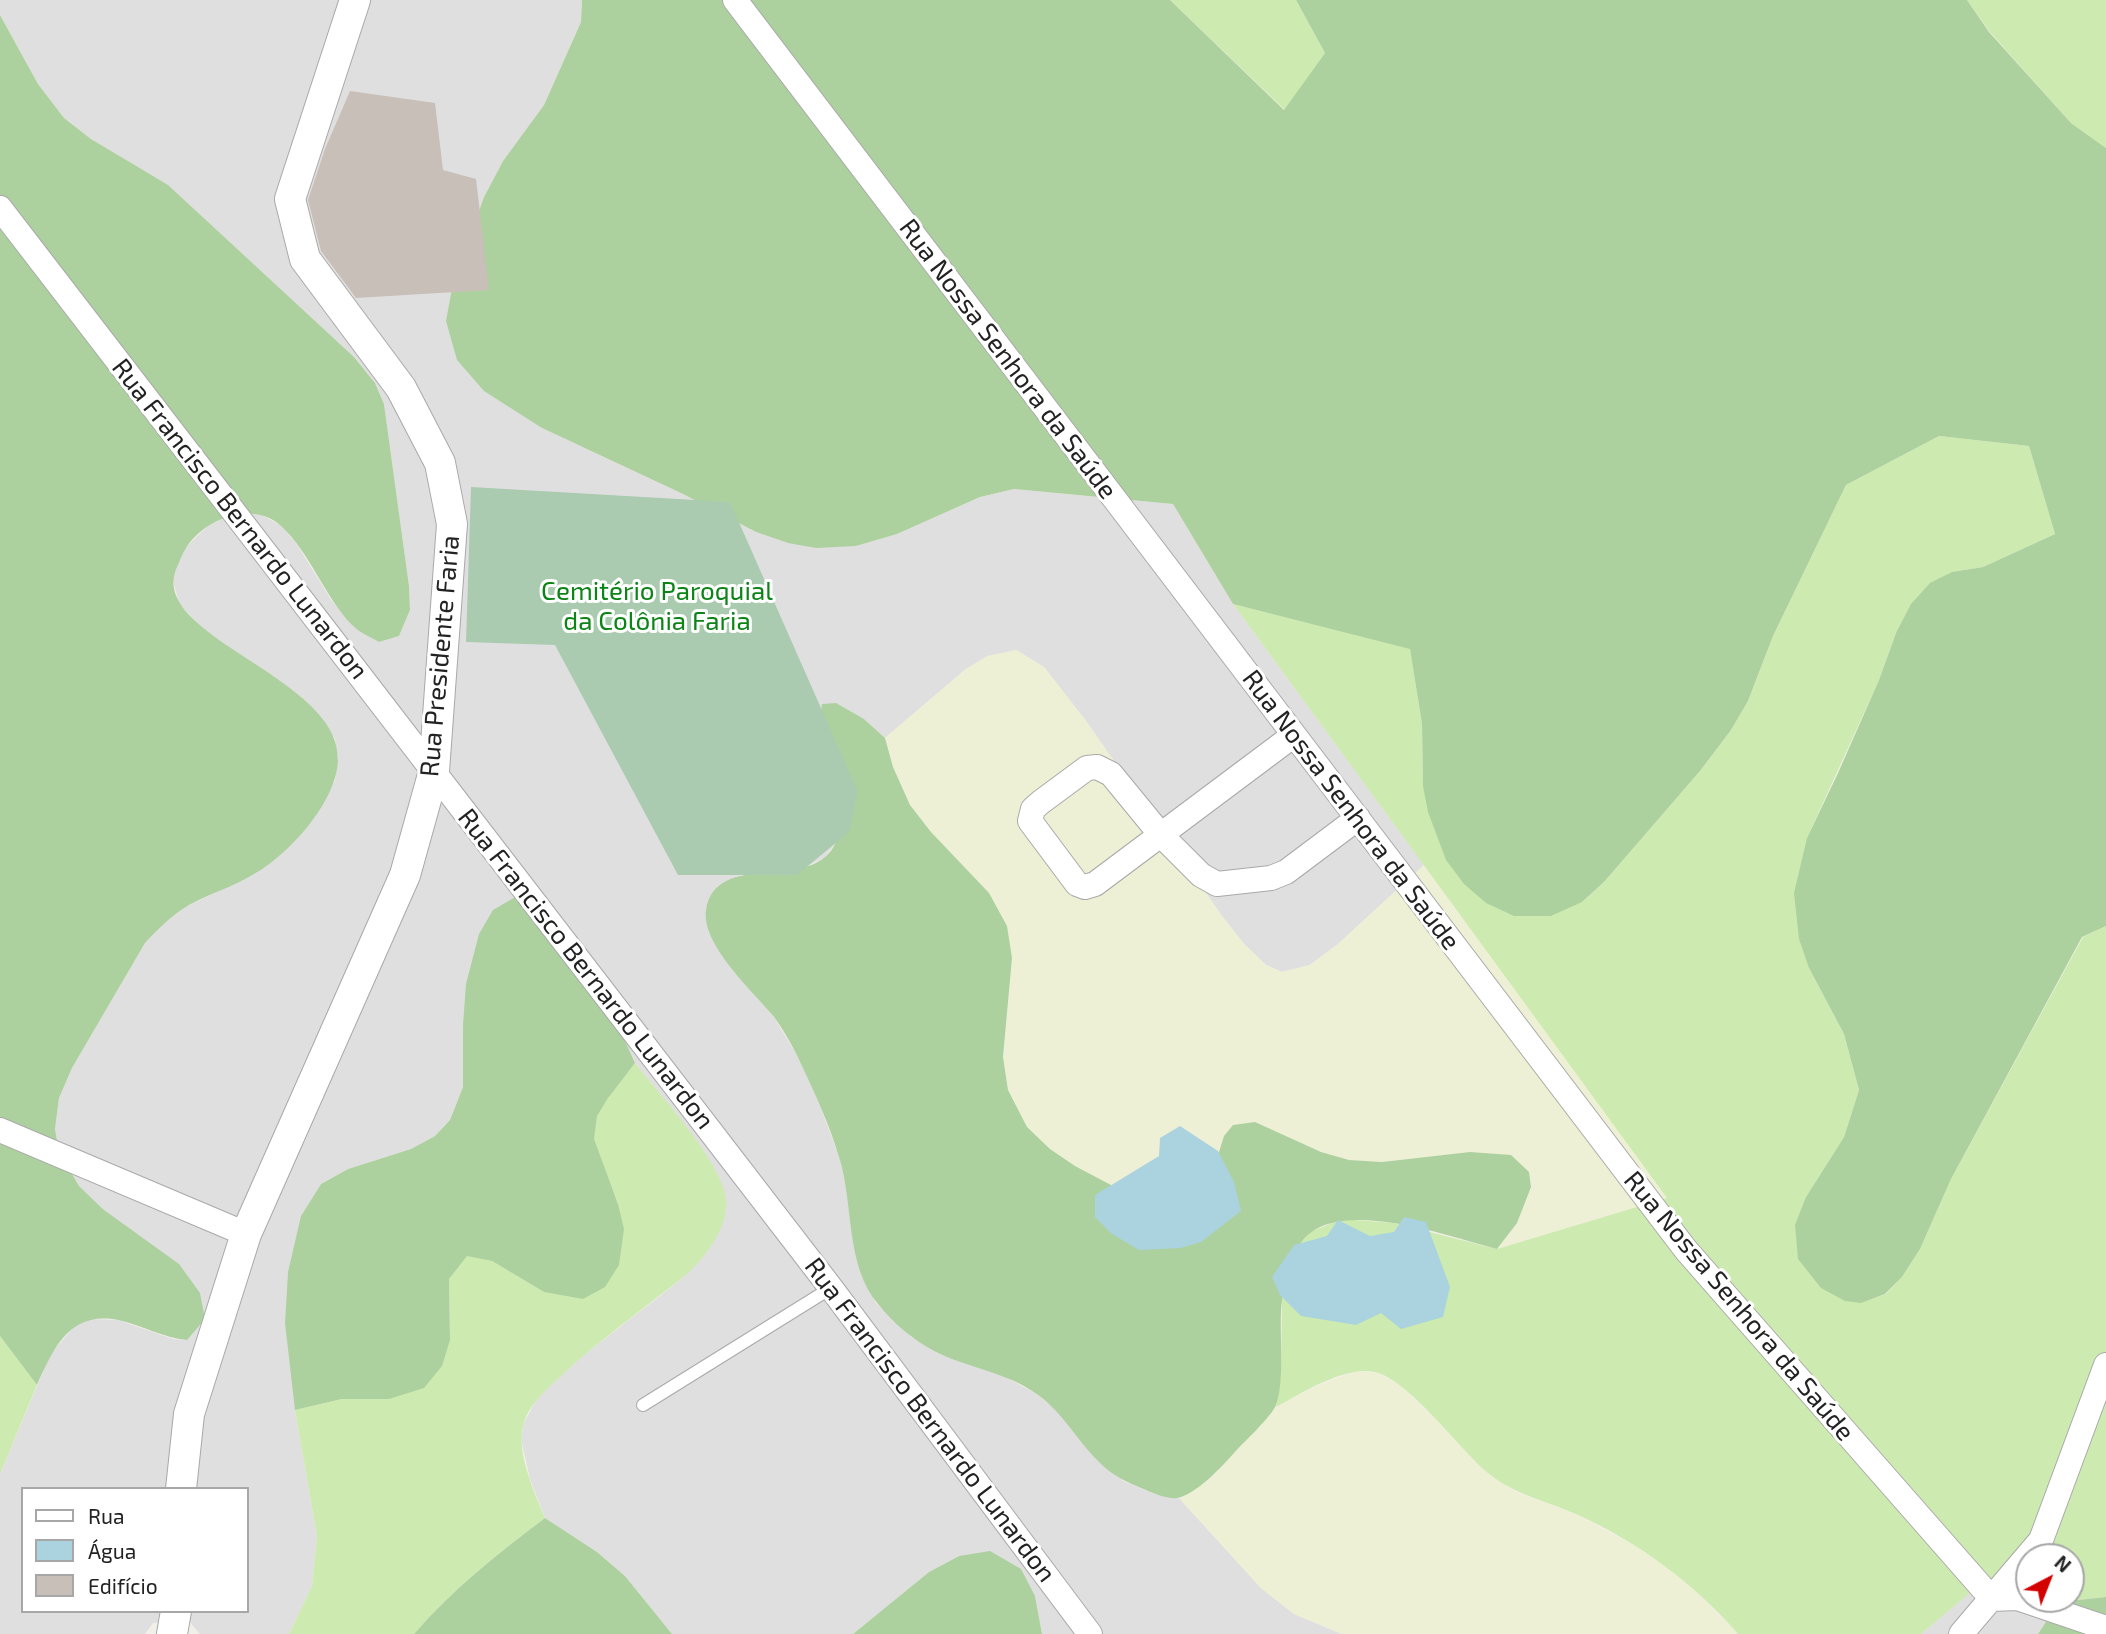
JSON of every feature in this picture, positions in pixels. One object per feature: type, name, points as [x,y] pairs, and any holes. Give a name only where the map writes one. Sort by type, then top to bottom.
[{"type":"street","name":"Rua Presidente Faria","points":[[181,1487],[190,1414],[246,1234],[405,876],[434,771],[452,523],[440,463],[401,388],[305,259],[290,199],[355,0]]},
{"type":"street","name":"Rua Nossa Senhora da Saúde","points":[[735,0],[1686,1250],[1992,1600]]},
{"type":"street","name":"Rua Francisco Bernardo Lunardon","points":[[0,208],[831,1288],[1090,1634]]},
{"type":"street","points":[[1294,735],[1160,835],[1095,884],[1085,887],[1077,884],[1030,821],[1033,809],[1041,802],[1087,768],[1097,767],[1111,774],[1160,835],[1200,875],[1217,884],[1271,878],[1286,872],[1358,818]]},
{"type":"street","points":[[0,1130],[246,1234]]},
{"type":"street","points":[[1961,1634],[2041,1540],[2106,1366]]},
{"type":"street","points":[[1992,1600],[2017,1598],[2106,1628]]},
{"type":"street","points":[[172,1634],[176,1613]]},
{"type":"lane","points":[[643,1405],[831,1288]]},
{"type":"shaded area","points":[[0,0],[582,0],[581,22],[544,105],[503,161],[484,197],[453,283],[542,428],[683,494],[756,532],[788,543],[856,546],[897,534],[980,497],[1014,489],[1173,504],[1233,604],[1424,865],[1338,944],[1310,965],[1282,972],[1266,965],[1244,944],[1222,916],[1086,721],[1044,667],[1016,650],[966,669],[885,738],[864,719],[841,809],[836,843],[824,858],[799,870],[744,874],[718,886],[706,908],[718,949],[775,1019],[797,1055],[815,1093],[839,1156],[862,1276],[876,1303],[911,1337],[936,1352],[1005,1377],[1035,1393],[1059,1412],[1098,1461],[1125,1482],[1158,1495],[1179,1498],[1261,1588],[1294,1614],[1342,1634],[1042,1634],[1035,1596],[959,1556],[929,1572],[853,1634],[672,1634],[625,1576],[597,1552],[545,1518],[530,1479],[521,1439],[523,1425],[537,1398],[580,1358],[679,1281],[703,1257],[705,1153],[635,1063],[620,1030],[463,1025],[463,1087],[450,1120],[435,1136],[411,1149],[348,1169],[321,1184],[301,1216],[295,1410],[317,1536],[312,1586],[289,1634],[200,1634],[189,1621],[153,1623],[145,1634],[0,1634],[0,1474],[50,1355],[75,1325],[90,1319],[118,1320],[173,1339],[186,1340],[104,1210],[79,1186],[59,1152],[55,1129],[59,1098],[72,1068],[145,943],[160,926],[187,906],[257,873],[335,781],[338,760],[335,738],[198,624],[179,603],[172,577],[186,547],[210,524],[225,516],[258,513],[280,525],[296,543],[332,601],[354,627],[379,642],[399,636],[410,610],[384,404],[375,383],[354,357],[168,186],[91,139],[64,118],[38,84],[0,15]]},
{"type":"shaded area","points":[[1971,1591],[2015,1596],[2015,1613],[2052,1613],[2038,1634],[1921,1634]]},
{"type":"green space","points":[[582,0],[1170,0],[1284,110],[1325,53],[1296,0],[1967,0],[1989,32],[2071,123],[2106,148],[2106,926],[2082,937],[1951,1179],[1920,1249],[1902,1277],[1885,1294],[1861,1303],[1845,1301],[1821,1288],[1798,1259],[1795,1225],[1806,1197],[1844,1137],[1859,1090],[1844,1034],[1809,968],[1799,939],[1794,893],[1807,838],[1911,604],[1930,583],[1952,572],[1983,567],[2055,534],[2029,446],[1939,436],[1846,485],[1773,636],[1748,701],[1731,730],[1700,771],[1604,882],[1582,902],[1551,916],[1514,916],[1486,903],[1464,884],[1446,860],[1428,812],[1423,786],[1422,724],[1410,649],[1233,604],[1173,504],[1014,489],[980,497],[897,534],[856,546],[816,548],[788,543],[756,532],[683,494],[542,428],[484,391],[457,360],[446,321],[453,283],[484,197],[503,161],[544,105],[581,22]]},
{"type":"green space","points":[[1170,0],[1296,0],[1325,53],[1285,110]]},
{"type":"green space","points":[[1967,0],[2106,0],[2106,148],[2071,123],[1989,31]]},
{"type":"green space","points":[[0,15],[38,84],[64,118],[91,139],[168,185],[354,357],[375,383],[384,404],[410,610],[399,636],[379,642],[361,632],[342,614],[292,537],[270,518],[257,514],[230,516],[217,521],[194,537],[183,553],[177,567],[175,592],[189,615],[215,637],[281,681],[310,705],[331,731],[338,761],[329,793],[320,809],[283,853],[248,878],[183,909],[145,943],[72,1068],[59,1098],[55,1129],[59,1152],[79,1186],[104,1210],[179,1264],[200,1293],[205,1319],[187,1340],[169,1337],[118,1320],[87,1321],[66,1335],[57,1345],[37,1385],[0,1336]]},
{"type":"green space","points":[[1939,436],[2029,446],[2055,534],[1983,567],[1952,572],[1896,633],[1879,680],[1807,838],[1809,968],[1844,1034],[1859,1090],[1844,1137],[1806,1197],[1860,1303],[1886,1294],[1902,1277],[1920,1249],[1951,1179],[2083,937],[2106,926],[2106,1597],[2085,1599],[2085,1543],[2015,1543],[2015,1592],[1972,1591],[1921,1634],[1738,1634],[1684,1581],[1643,1551],[1599,1525],[1520,1492],[1489,1474],[1418,1401],[1388,1378],[1375,1372],[1363,1371],[1338,1376],[1276,1407],[1281,1374],[1282,1298],[1294,1251],[1310,1232],[1342,1219],[1394,1223],[1497,1249],[1667,1198],[1233,604],[1410,648],[1422,724],[1423,786],[1582,902],[1604,882],[1700,771],[1731,730],[1748,701],[1773,636],[1846,485]]},
{"type":"green space","name":"Cemitério Paroquial da Colônia Faria","points":[[471,487],[730,502],[858,792],[849,832],[797,875],[678,875],[555,645],[466,642]]},
{"type":"green space","points":[[1016,650],[1044,667],[1086,721],[1222,916],[1244,944],[1266,965],[1282,972],[1310,965],[1338,944],[1424,865],[1668,1198],[1497,1249],[1517,1223],[1470,1152],[1382,1162],[1349,1160],[1321,1152],[1255,1122],[1233,1125],[1224,1136],[1209,1184],[1130,1195],[1075,1166],[1050,1149],[1027,1127],[1008,1090],[1003,1057],[1012,958],[931,832],[910,805],[893,767],[885,738],[966,669],[987,656]]},
{"type":"green space","points":[[836,703],[864,719],[885,738],[893,767],[910,805],[931,832],[989,893],[1007,926],[1012,958],[1003,1057],[1008,1090],[1027,1127],[1050,1149],[1075,1166],[1130,1195],[1209,1184],[1224,1136],[1233,1125],[1255,1122],[1321,1152],[1349,1160],[1382,1162],[1470,1152],[1511,1155],[1529,1172],[1531,1187],[1517,1223],[1497,1249],[1428,1230],[1374,1221],[1349,1220],[1327,1224],[1309,1234],[1294,1255],[1285,1282],[1281,1312],[1281,1381],[1276,1405],[1215,1473],[1184,1496],[1161,1496],[1114,1474],[1090,1453],[1055,1410],[1038,1395],[1000,1375],[934,1351],[911,1336],[878,1304],[860,1271],[844,1175],[827,1122],[807,1077],[793,1047],[774,1017],[720,953],[712,938],[706,910],[713,892],[727,881],[744,875],[804,867],[821,860],[834,846],[839,835],[840,811],[836,787],[818,728],[822,704]]},
{"type":"green space","points":[[517,896],[620,1030],[635,1063],[597,1116],[594,1139],[618,1204],[624,1229],[619,1265],[605,1287],[583,1299],[544,1292],[492,1261],[467,1256],[449,1279],[450,1340],[442,1366],[424,1388],[389,1399],[342,1399],[295,1410],[285,1323],[288,1272],[301,1216],[321,1184],[348,1169],[411,1149],[435,1136],[450,1120],[463,1087],[466,984],[479,934],[493,910]]},
{"type":"green space","points":[[635,1063],[702,1148],[722,1184],[726,1199],[725,1215],[712,1244],[685,1275],[583,1356],[544,1392],[529,1411],[523,1426],[522,1448],[528,1473],[545,1518],[476,1573],[414,1634],[289,1634],[312,1586],[317,1536],[295,1410],[342,1399],[389,1399],[450,1340],[449,1279],[467,1255],[492,1261],[544,1292],[618,1203],[598,1156],[594,1129],[606,1098]]},
{"type":"green space","points":[[0,1336],[37,1385],[0,1474]]},
{"type":"green space","points":[[1356,1371],[1376,1372],[1402,1386],[1489,1474],[1516,1492],[1576,1514],[1637,1547],[1680,1576],[1738,1634],[1342,1634],[1294,1614],[1261,1588],[1179,1498],[1212,1477],[1276,1407],[1316,1386]]},
{"type":"green space","points":[[545,1518],[597,1552],[625,1576],[672,1634],[414,1634],[476,1573]]},
{"type":"green space","points":[[990,1551],[1021,1569],[1035,1596],[1042,1634],[853,1634],[929,1572],[959,1556]]},
{"type":"green space","points":[[2106,1597],[2106,1634],[2038,1634],[2052,1613],[2085,1613],[2085,1599]]},
{"type":"water","points":[[1180,1126],[1218,1151],[1234,1182],[1241,1211],[1201,1242],[1180,1248],[1139,1250],[1112,1234],[1095,1217],[1095,1195],[1159,1156],[1160,1138]]},
{"type":"water","points":[[1404,1217],[1426,1222],[1450,1287],[1443,1317],[1401,1329],[1381,1313],[1356,1325],[1301,1316],[1280,1295],[1272,1277],[1294,1245],[1327,1236],[1338,1220],[1370,1236],[1394,1232]]},
{"type":"building","points":[[350,91],[435,103],[443,170],[476,179],[489,290],[356,298],[321,251],[308,200],[325,149]]}]
